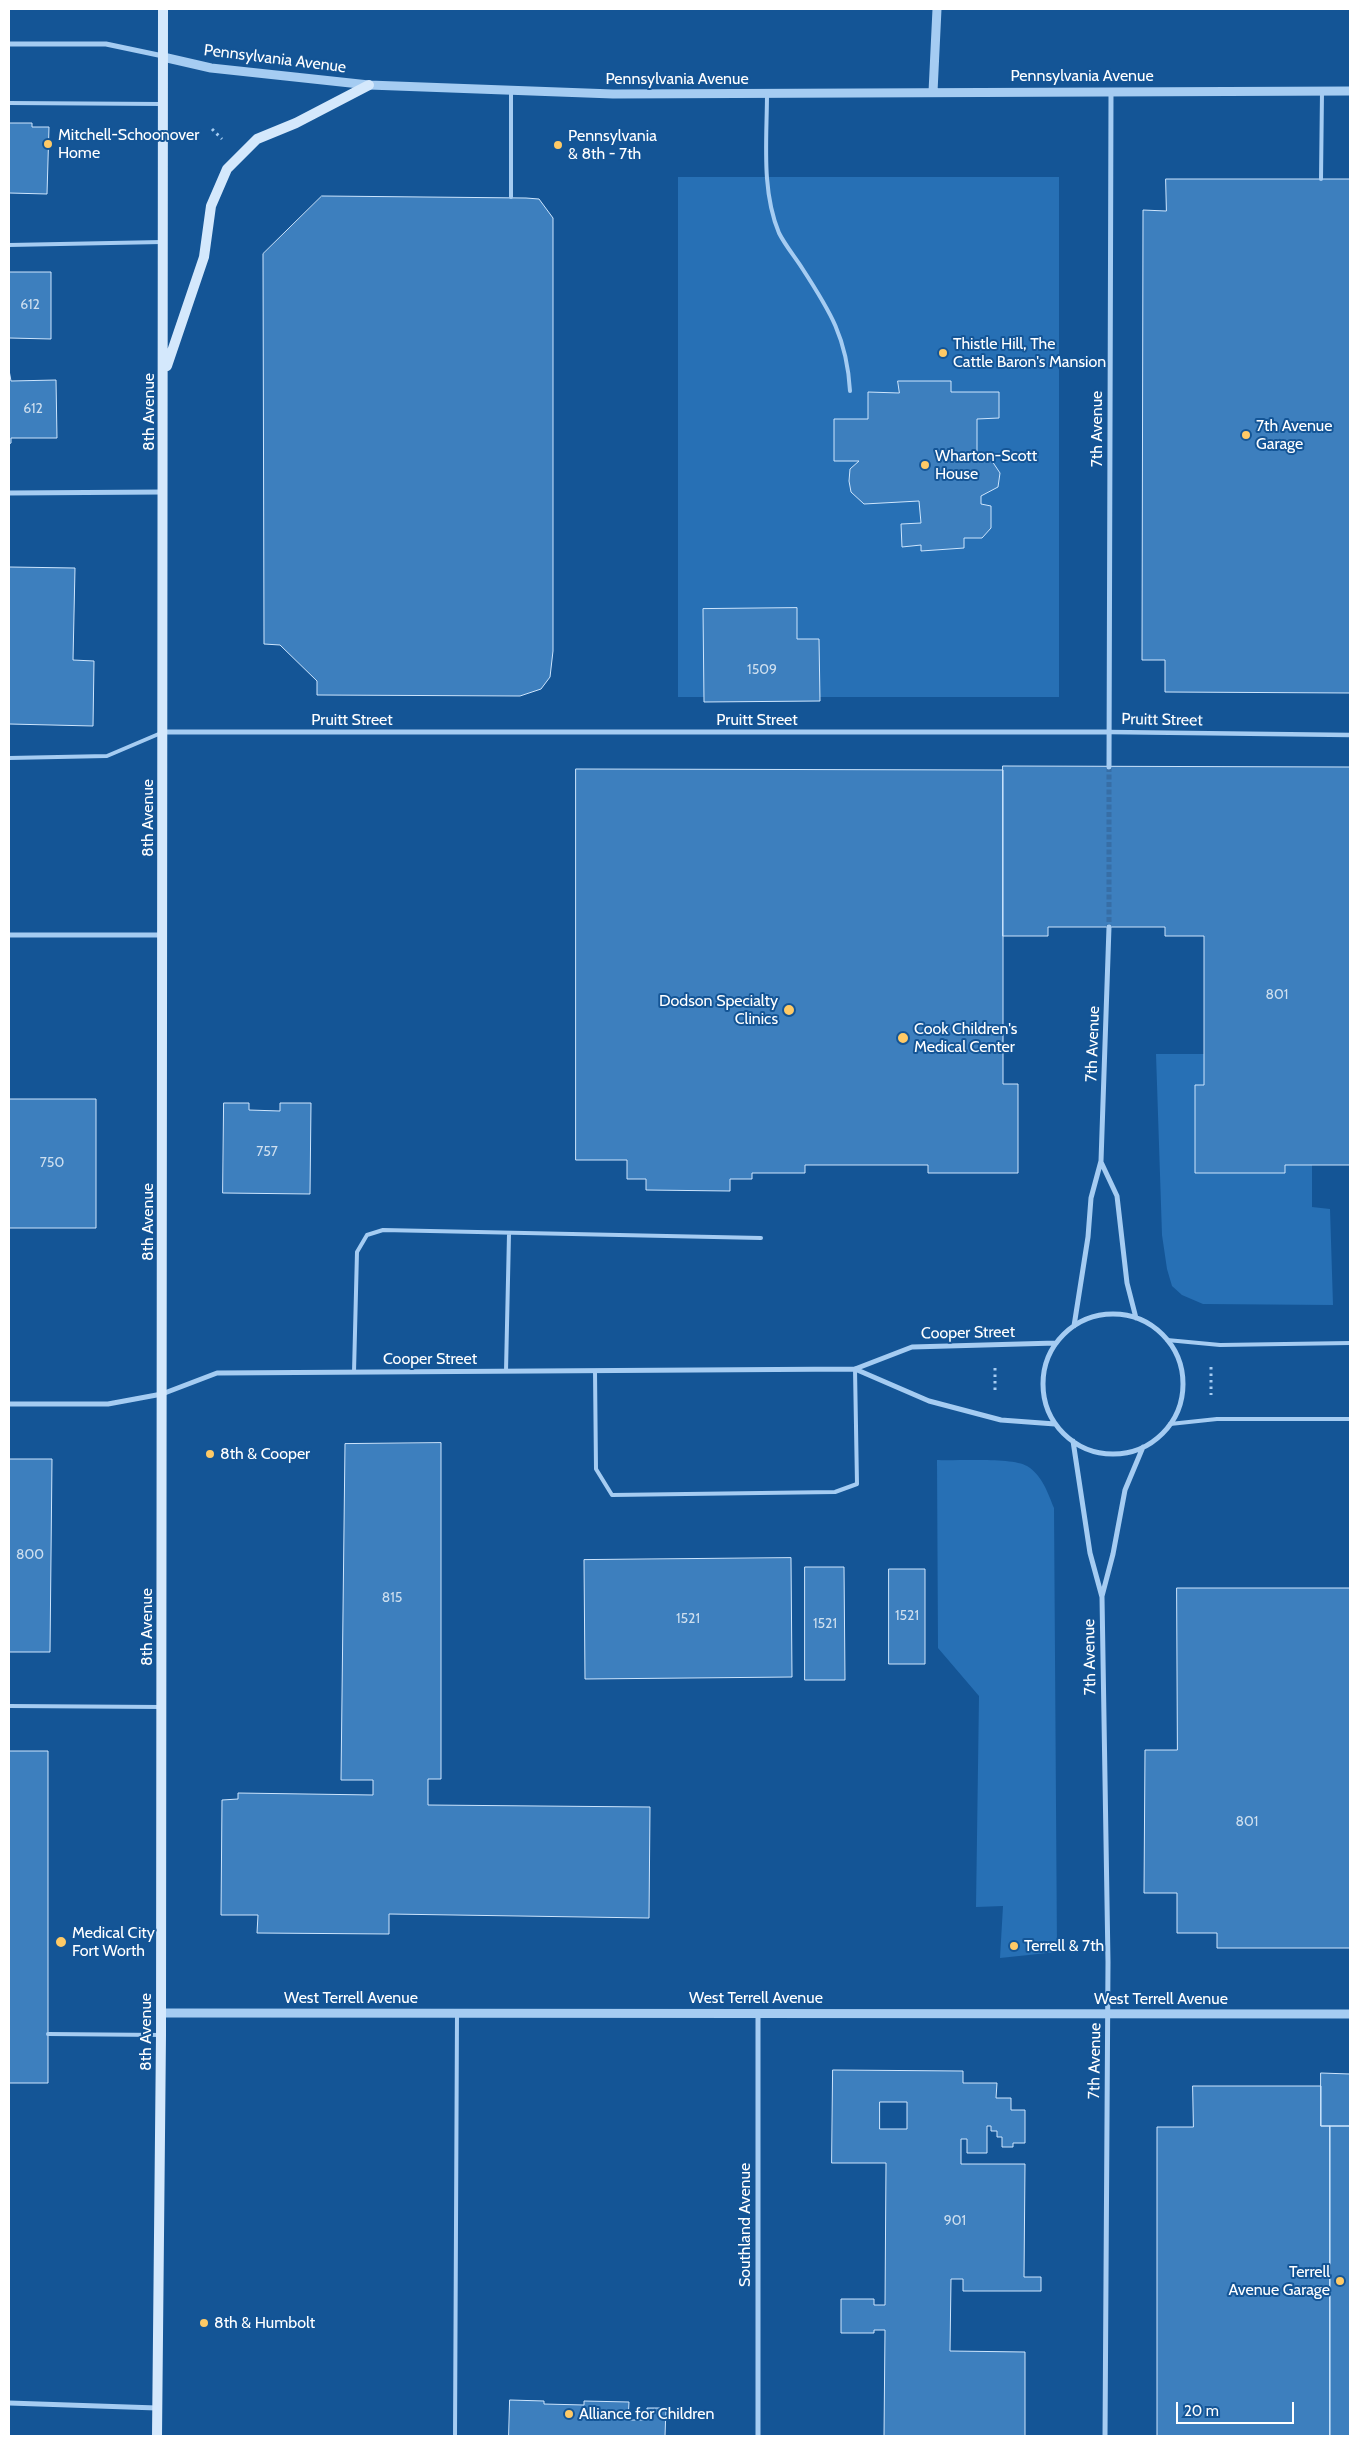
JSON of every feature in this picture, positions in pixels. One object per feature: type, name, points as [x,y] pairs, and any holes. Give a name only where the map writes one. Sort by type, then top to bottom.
[{"type":"main road","name":"8th Avenue","points":[[156,2436],[161,2035],[162,1707],[163,9]]},
{"type":"main road","points":[[164,374],[204,256],[211,206],[227,169],[257,139],[296,123],[369,85]]},
{"type":"street","points":[[933,92],[937,9]]},
{"type":"street","name":"Pennsylvania Avenue","points":[[9,44],[106,44],[211,68],[369,85],[613,94],[1350,91]]},
{"type":"street","name":"7th Avenue","points":[[1109,767],[1111,91]]},
{"type":"street","points":[[9,493],[164,492]]},
{"type":"street","name":"Pruitt Street","points":[[163,732],[1109,732],[1350,735]]},
{"type":"street","name":"7th Avenue","points":[[1074,1326],[1088,1237],[1091,1198],[1101,1161],[1109,927]]},
{"type":"street","points":[[9,935],[163,935]]},
{"type":"street","name":"7th Avenue","points":[[1101,1161],[1117,1196],[1126,1283],[1136,1318]]},
{"type":"street","points":[[1115,1314],[1136,1318],[1153,1327],[1167,1340],[1177,1356],[1182,1373],[1182,1391],[1178,1409],[1170,1424],[1158,1437],[1143,1447],[1126,1452],[1107,1454],[1089,1450],[1073,1441],[1055,1424],[1045,1404],[1043,1383],[1046,1362],[1056,1343],[1074,1326],[1094,1316],[1115,1314]]},
{"type":"street","name":"Cooper Street","points":[[9,1404],[108,1404],[162,1394],[218,1373],[855,1370],[912,1347],[1056,1343]]},
{"type":"street","name":"Cooper Street","points":[[855,1370],[929,1402],[1001,1420],[1055,1424]]},
{"type":"street","name":"7th Avenue","points":[[1073,1441],[1090,1553],[1102,1597],[1108,2014],[1105,2436]]},
{"type":"street","name":"7th Avenue","points":[[1102,1597],[1126,1490],[1143,1447]]},
{"type":"street","name":"West Terrell Avenue","points":[[161,2013],[1350,2014]]},
{"type":"street","name":"Southland Avenue","points":[[758,2013],[758,2436]]},
{"type":"street","points":[[9,2403],[157,2408]]},
{"type":"lane","points":[[511,90],[511,197]]},
{"type":"lane","points":[[1321,179],[1322,91]]},
{"type":"lane","points":[[767,93],[767,178],[770,202],[780,234],[838,328],[849,364],[850,390]]},
{"type":"lane","points":[[9,103],[164,104]]},
{"type":"lane","points":[[9,245],[164,242]]},
{"type":"lane","points":[[9,758],[107,756],[163,732]]},
{"type":"lane","points":[[354,1372],[357,1252],[367,1236],[383,1230],[761,1238]]},
{"type":"lane","points":[[506,1371],[508,1234]]},
{"type":"lane","points":[[1167,1340],[1220,1345],[1350,1343]]},
{"type":"lane","points":[[595,1371],[596,1469],[612,1495],[836,1492],[857,1484],[855,1370]]},
{"type":"lane","points":[[1170,1424],[1217,1419],[1350,1419]]},
{"type":"lane","points":[[9,1706],[162,1707]]},
{"type":"lane","points":[[455,2436],[457,2014]]},
{"type":"lane","points":[[48,2034],[161,2035]]},
{"type":"path","points":[[995,1365],[995,1397]]},
{"type":"path","points":[[1210,1367],[1210,1395]]},
{"type":"shaded area","points":[[678,177],[1059,177],[1059,697],[678,697]]},
{"type":"shaded area","points":[[1156,1054],[1204,1054],[1204,1085],[1195,1085],[1195,1173],[1285,1165],[1312,1165],[1312,1207],[1330,1209],[1333,1305],[1203,1304],[1182,1295],[1172,1286],[1167,1269],[1162,1235]]},
{"type":"shaded area","points":[[937,1460],[997,1460],[1020,1463],[1027,1466],[1041,1479],[1054,1508],[1057,1952],[1000,1958],[1003,1906],[976,1907],[979,1696],[938,1648]]},
{"type":"building","points":[[9,123],[32,123],[32,127],[49,127],[47,194],[9,193]]},
{"type":"building","name":"7th Avenue Garage","points":[[1166,179],[1350,179],[1350,693],[1165,692],[1165,660],[1142,660],[1143,210],[1166,211]]},
{"type":"building","points":[[322,196],[539,199],[553,218],[553,651],[550,677],[541,689],[520,696],[317,695],[317,681],[280,645],[264,644],[263,254]]},
{"type":"building","points":[[9,272],[51,272],[51,339],[9,338]]},
{"type":"building","points":[[9,370],[11,381],[56,380],[57,438],[11,438],[11,443],[9,444]]},
{"type":"building","name":"Wharton-Scott House","points":[[898,381],[951,381],[951,392],[999,392],[999,418],[977,419],[977,452],[990,458],[1000,473],[998,487],[981,496],[981,504],[991,506],[991,528],[982,538],[964,538],[964,548],[921,551],[921,545],[902,547],[901,524],[921,523],[919,501],[864,504],[851,492],[849,481],[850,469],[859,461],[834,461],[834,419],[868,419],[868,392],[899,393]]},
{"type":"building","points":[[9,567],[75,568],[73,660],[94,661],[93,726],[9,724]]},
{"type":"building","points":[[797,608],[797,639],[819,639],[820,701],[704,702],[703,609]]},
{"type":"building","points":[[1003,766],[1350,767],[1350,1165],[1285,1165],[1285,1173],[1195,1173],[1195,1085],[1204,1085],[1204,936],[1165,936],[1165,927],[1048,927],[1048,936],[1003,936]]},
{"type":"building","name":"Dodson Specialty Clinics","points":[[576,769],[1003,770],[1003,1084],[1018,1084],[1018,1173],[928,1173],[928,1165],[805,1165],[805,1173],[752,1173],[752,1179],[730,1179],[730,1191],[646,1190],[646,1179],[627,1179],[627,1160],[576,1160]]},
{"type":"building","points":[[9,1099],[96,1099],[96,1228],[9,1228]]},
{"type":"building","points":[[224,1103],[249,1103],[249,1110],[280,1111],[280,1103],[311,1103],[310,1194],[223,1193]]},
{"type":"building","points":[[441,1443],[441,1779],[428,1779],[428,1805],[650,1807],[649,1918],[389,1914],[389,1934],[257,1933],[258,1915],[221,1915],[222,1800],[238,1799],[238,1793],[373,1795],[373,1780],[341,1780],[345,1444]]},
{"type":"building","points":[[9,1459],[52,1459],[50,1652],[9,1652]]},
{"type":"building","points":[[791,1558],[792,1677],[585,1679],[584,1560]]},
{"type":"building","points":[[805,1567],[844,1567],[845,1680],[805,1680]]},
{"type":"building","points":[[889,1569],[925,1569],[925,1664],[889,1664]]},
{"type":"building","points":[[1177,1588],[1350,1588],[1350,1948],[1217,1948],[1217,1933],[1177,1933],[1177,1893],[1144,1893],[1145,1750],[1177,1750]]},
{"type":"building","points":[[9,1751],[48,1751],[48,2083],[9,2083]]},
{"type":"building","points":[[833,2070],[963,2071],[963,2083],[997,2083],[996,2098],[1011,2098],[1011,2110],[1025,2110],[1025,2143],[1013,2143],[1013,2147],[1002,2147],[1002,2137],[997,2137],[997,2131],[991,2131],[991,2126],[987,2126],[987,2153],[967,2153],[967,2139],[961,2139],[961,2164],[1025,2164],[1024,2277],[1041,2277],[1041,2291],[963,2291],[963,2279],[951,2279],[950,2351],[1025,2352],[1025,2436],[884,2436],[885,2330],[874,2330],[874,2333],[841,2333],[841,2299],[874,2299],[874,2305],[885,2305],[886,2163],[832,2163]],"holes":[[[880,2102],[907,2102],[907,2129],[880,2129]]]},
{"type":"building","points":[[1321,2073],[1350,2074],[1350,2126],[1321,2126]]},
{"type":"building","points":[[1193,2086],[1321,2086],[1321,2126],[1330,2126],[1330,2436],[1157,2436],[1157,2127],[1193,2127]]},
{"type":"building","name":"Terrell Avenue Garage","points":[[1330,2126],[1350,2126],[1350,2436],[1330,2436]]},
{"type":"building","name":"Alliance for Children","points":[[510,2400],[544,2401],[544,2404],[584,2405],[584,2401],[629,2402],[628,2420],[647,2420],[647,2408],[666,2408],[665,2436],[509,2436]]},
{"type":"tunnel","points":[[1109,767],[1109,927]]},
{"type":"place","name":"Mitchell-Schoonover Home","points":[[48,144]]},
{"type":"place","name":"Pennsylvania & 8th - 7th","points":[[558,145]]},
{"type":"place","name":"Thistle Hill, The Cattle Baron's Mansion","points":[[943,353]]},
{"type":"place","name":"7th Avenue Garage","points":[[1246,435]]},
{"type":"place","name":"Wharton-Scott House","points":[[925,465]]},
{"type":"place","name":"Dodson Specialty Clinics","points":[[789,1010]]},
{"type":"place","name":"Cook Children's Medical Center","points":[[903,1038]]},
{"type":"place","name":"8th & Cooper","points":[[210,1454]]},
{"type":"place","name":"Medical City Fort Worth","points":[[61,1942]]},
{"type":"place","name":"Terrell & 7th","points":[[1014,1946]]},
{"type":"place","name":"Terrell Avenue Garage","points":[[1340,2281]]},
{"type":"place","name":"8th & Humbolt","points":[[204,2323]]},
{"type":"place","name":"Alliance for Children","points":[[569,2414]]}]
